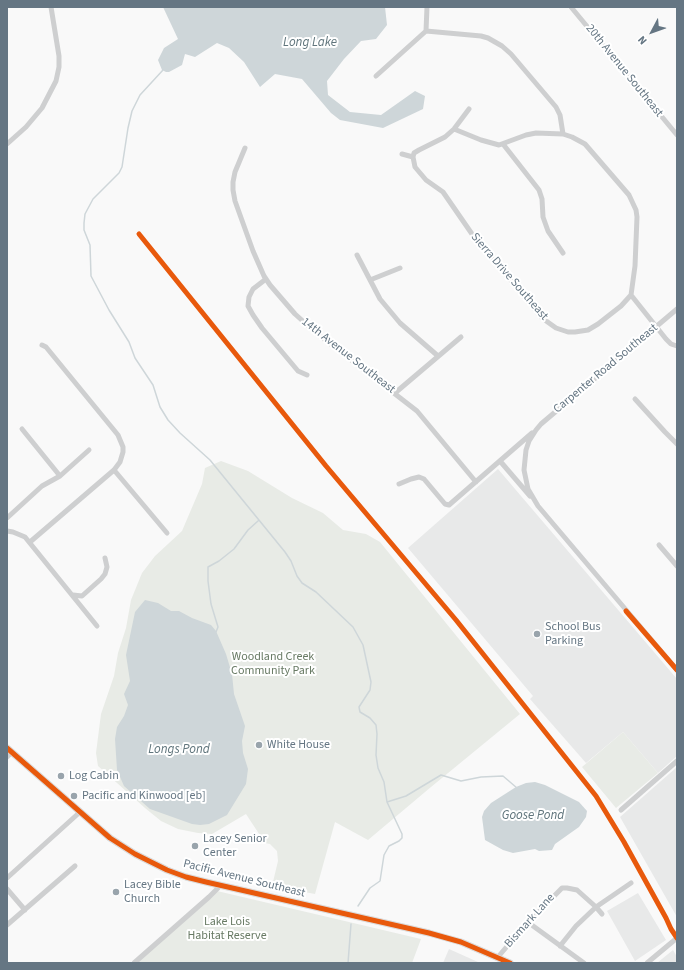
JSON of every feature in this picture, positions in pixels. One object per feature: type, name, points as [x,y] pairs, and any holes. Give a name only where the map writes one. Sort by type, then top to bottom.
[{"type":"main road","name":"Pacific Avenue Southeast","points":[[9,750],[110,838],[147,861],[186,877],[429,933],[461,942],[510,963]]},
{"type":"street","points":[[8,140],[26,127],[42,108],[56,81],[59,67],[59,56],[51,7]]},
{"type":"street","points":[[376,76],[426,31],[427,7]]},
{"type":"street","name":"20th Avenue Southeast","points":[[571,7],[677,135]]},
{"type":"street","points":[[426,31],[481,36],[488,38],[502,46],[511,54],[556,107],[560,115],[563,134]]},
{"type":"street","points":[[402,154],[412,157],[414,153],[445,137],[454,130],[469,109]]},
{"type":"street","points":[[454,130],[499,145],[536,133],[563,134],[572,136],[585,144],[632,201],[637,217],[635,266],[631,295],[671,344],[677,346]]},
{"type":"street","points":[[502,144],[539,190],[542,199],[542,217],[548,231],[563,253]]},
{"type":"street","name":"14th Avenue Southeast","points":[[245,148],[235,172],[233,190],[235,201],[253,251],[266,279],[282,300],[315,332],[417,411],[476,482]]},
{"type":"street","name":"Sierra Drive Southeast","points":[[412,157],[415,167],[426,180],[443,192],[472,234],[542,318],[549,323],[568,332],[588,330],[621,306],[631,295]]},
{"type":"street","points":[[357,255],[380,300],[400,323],[438,356]]},
{"type":"street","points":[[370,280],[400,268]]},
{"type":"street","points":[[266,279],[253,289],[249,297],[248,306],[253,315],[298,371],[307,375]]},
{"type":"street","name":"Carpenter Road Southeast","points":[[399,484],[419,477],[424,479],[445,504],[449,505],[500,462],[575,394],[677,309]]},
{"type":"street","points":[[395,393],[461,338]]},
{"type":"street","points":[[30,542],[114,470],[120,462],[123,452],[123,447],[118,435],[46,347],[42,345]]},
{"type":"street","points":[[635,398],[677,444]]},
{"type":"street","points":[[22,430],[60,476]]},
{"type":"street","name":"Carpenter Road Southeast","points":[[536,430],[526,450],[524,470],[528,489],[538,506]]},
{"type":"street","points":[[7,518],[42,486],[60,476],[89,450]]},
{"type":"street","name":"Carpenter Road Southeast","points":[[500,462],[677,670]]},
{"type":"street","points":[[114,470],[167,533]]},
{"type":"street","points":[[7,531],[19,534],[30,542],[74,595],[97,626]]},
{"type":"street","points":[[659,545],[677,566]]},
{"type":"street","points":[[74,595],[82,596],[101,579],[107,568],[105,558]]},
{"type":"street","points":[[7,757],[9,750]]},
{"type":"street","points":[[621,810],[677,761]]},
{"type":"street","points":[[7,878],[80,812]]},
{"type":"street","points":[[7,925],[75,866]]},
{"type":"street","points":[[560,946],[576,926],[596,907],[631,883]]},
{"type":"street","points":[[134,963],[221,885]]},
{"type":"street","name":"Bismark Lane","points":[[498,957],[520,931],[562,888],[577,890],[602,914]]},
{"type":"street","points":[[7,889],[25,910]]},
{"type":"street","points":[[529,923],[584,963]]},
{"type":"street","points":[[647,963],[677,938]]},
{"type":"shaded area","points":[[498,469],[677,679],[677,756],[658,773],[623,732],[586,763],[530,699],[533,696],[408,548]]},
{"type":"shaded area","points":[[677,767],[677,917],[620,817]]},
{"type":"shaded area","points":[[638,893],[666,940],[635,961],[607,911]]},
{"type":"shaded area","points":[[449,949],[478,962],[481,963],[443,963]]},
{"type":"shaded area","points":[[673,950],[677,957],[677,963],[657,963]]},
{"type":"green space","name":"Woodland Creek Community Park","points":[[221,461],[248,471],[292,498],[323,513],[343,530],[366,534],[380,542],[520,714],[368,840],[335,822],[315,894],[272,886],[278,861],[277,851],[270,844],[265,843],[246,814],[212,834],[178,829],[161,821],[98,766],[96,753],[101,714],[114,676],[118,653],[126,628],[131,600],[142,573],[155,556],[182,531],[202,484],[205,468]]},
{"type":"green space","points":[[623,732],[658,773],[616,808],[582,767]]},
{"type":"green space","name":"Lake Lois Habitat Reserve","points":[[217,891],[421,939],[412,963],[136,963]]},
{"type":"water","name":"Long Lake","points":[[163,7],[385,7],[387,25],[376,39],[361,41],[344,59],[327,81],[328,95],[350,112],[381,115],[415,91],[425,96],[423,109],[383,128],[340,120],[331,113],[302,79],[275,74],[260,87],[244,62],[229,48],[217,43],[195,57],[185,54],[182,65],[169,72],[166,72],[162,70],[158,60],[164,48],[178,39]]},
{"type":"water","name":"Longs Pond","points":[[145,600],[158,603],[171,611],[179,611],[192,618],[211,625],[216,631],[226,654],[232,674],[234,694],[245,726],[242,741],[243,753],[248,769],[246,784],[227,815],[209,824],[192,824],[150,809],[124,786],[117,770],[115,739],[117,727],[124,716],[128,705],[124,694],[130,681],[126,655],[135,612]]},
{"type":"water","name":"Goose Pond","points":[[535,782],[545,785],[579,802],[587,811],[586,817],[579,827],[555,844],[552,850],[539,851],[535,849],[513,853],[503,850],[485,840],[482,817],[484,811],[491,803],[516,787],[526,783]]},
{"type":"waterway","points":[[163,70],[140,95],[132,111],[122,167],[119,173],[93,199],[85,214],[84,230],[90,245],[91,276],[109,310],[129,342],[135,358],[153,385],[160,407],[168,420],[210,460],[285,552],[302,583],[316,592],[353,627],[363,645],[371,682],[370,690],[359,707],[360,712],[370,718],[376,725],[376,755],[378,768],[384,782],[387,802],[402,834],[402,838],[389,846],[384,855],[380,881],[370,888],[358,906]]},
{"type":"waterway","points":[[216,632],[218,627],[211,604],[208,567],[219,561],[234,549],[248,530],[258,521]]},
{"type":"waterway","points":[[387,802],[406,796],[441,775],[461,781],[481,777],[503,776],[517,788]]},
{"type":"waterway","points":[[348,963],[351,924]]},
{"type":"cycle path","points":[[139,234],[326,466],[456,620],[596,796],[624,842],[677,938]]},
{"type":"cycle path","points":[[626,611],[677,670]]},
{"type":"cycle path","points":[[7,748],[110,838],[135,854],[167,870],[206,882],[429,933],[461,942],[510,963]]},
{"type":"place","name":"School Bus Parking","points":[[537,634]]},
{"type":"place","name":"White House","points":[[259,745]]},
{"type":"place","name":"Log Cabin","points":[[61,776]]},
{"type":"place","name":"Pacific and Kinwood [eb]","points":[[74,796]]},
{"type":"place","name":"Lacey Senior Center","points":[[195,846]]},
{"type":"place","name":"Lacey Bible Church","points":[[116,892]]}]
